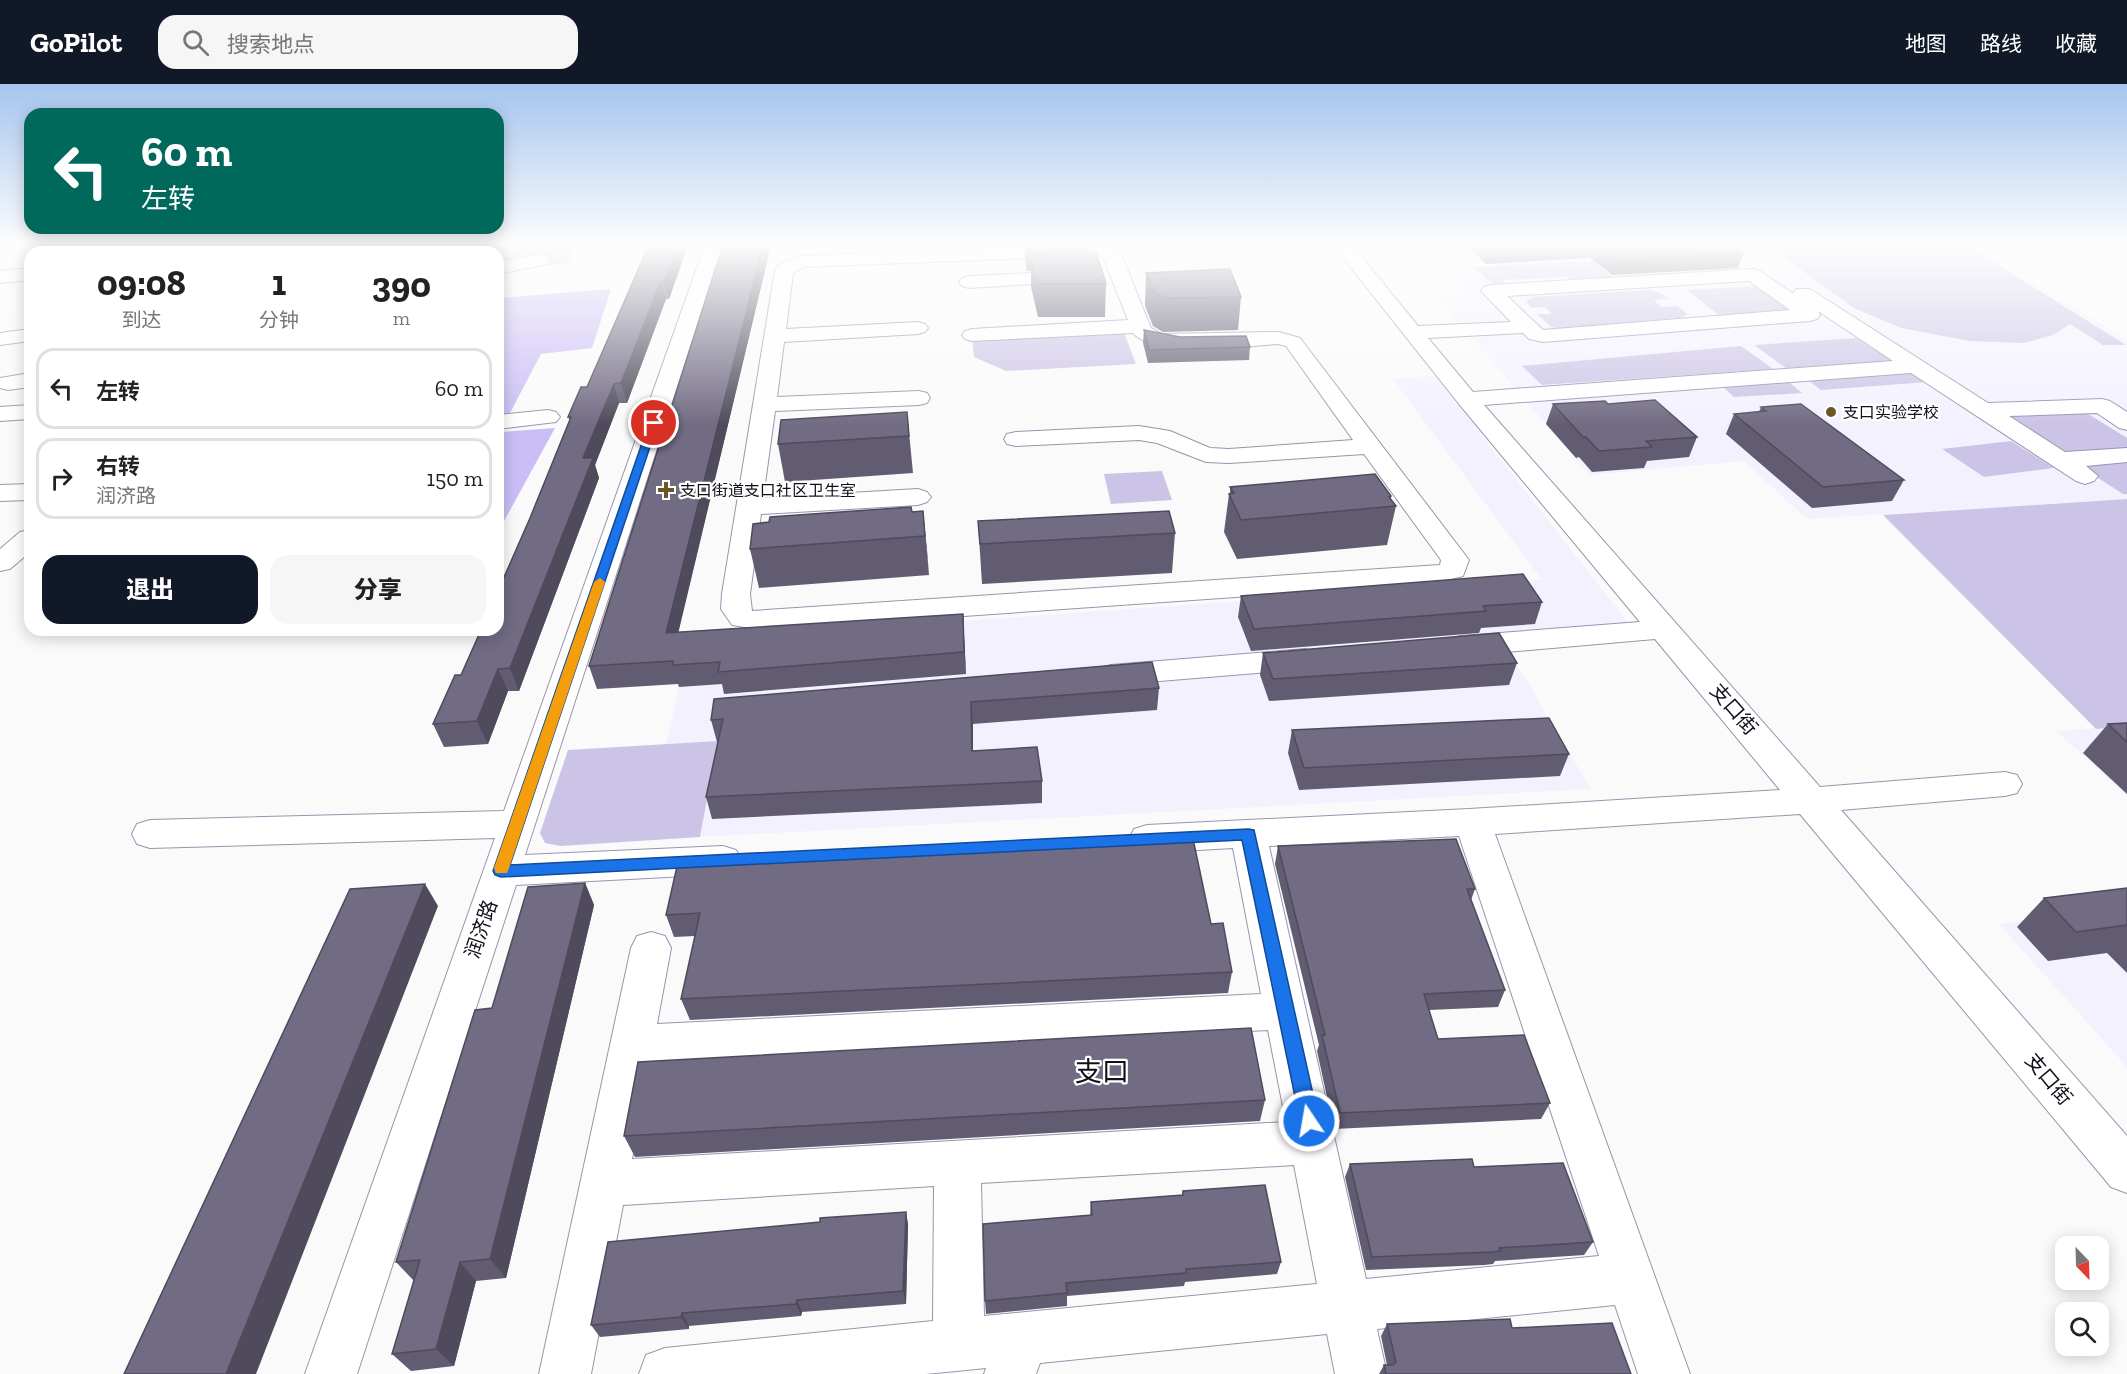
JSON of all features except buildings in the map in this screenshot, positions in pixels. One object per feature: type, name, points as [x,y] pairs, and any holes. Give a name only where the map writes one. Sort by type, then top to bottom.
[{"type":"street","name":"润济路","points":[[331,1374],[694,305]]},
{"type":"street","points":[[777,305],[736,594],[736,609],[742,619],[763,621],[1423,576],[1453,570],[1455,560],[1298,348],[1288,339],[1157,340],[1142,331],[1132,305]]},
{"type":"street","name":"支口街","points":[[1391,305],[1467,399],[2127,1171]]},
{"type":"street","points":[[1505,305],[1536,335],[1551,336],[1810,315],[1796,305]]},
{"type":"street","points":[[1687,305],[1709,323]]},
{"type":"street","points":[[1822,305],[2085,476]]},
{"type":"street","points":[[1406,324],[1510,310]]},
{"type":"street","points":[[1406,324],[1528,327]]},
{"type":"street","points":[[972,335],[1140,326]]},
{"type":"street","points":[[773,336],[918,328]]},
{"type":"street","points":[[0,339],[24,336]]},
{"type":"street","points":[[1467,399],[1916,366]]},
{"type":"street","points":[[763,405],[919,398]]},
{"type":"street","points":[[1985,411],[2127,405]]},
{"type":"street","points":[[2102,406],[2127,423]]},
{"type":"street","points":[[0,414],[24,412]]},
{"type":"street","points":[[504,421],[548,417]]},
{"type":"street","points":[[1016,439],[1139,433],[1162,436],[1206,455],[1228,456],[1370,446]]},
{"type":"street","points":[[2062,460],[2127,455]]},
{"type":"street","points":[[0,493],[24,492]]},
{"type":"street","points":[[748,507],[918,497]]},
{"type":"street","points":[[0,563],[24,543]]},
{"type":"street","points":[[1428,649],[1666,629]]},
{"type":"street","points":[[1088,677],[1333,657]]},
{"type":"street","points":[[1117,841],[1473,823],[1813,801],[2005,784]]},
{"type":"street","points":[[1473,823],[1664,1374]]},
{"type":"street","points":[[150,834],[376,830],[517,824]]},
{"type":"street","points":[[1248,834],[1361,1374]]},
{"type":"street","points":[[501,871],[761,858]]},
{"type":"street","points":[[565,1374],[651,948]]},
{"type":"street","points":[[632,1044],[1286,1011]]},
{"type":"street","points":[[604,1183],[1314,1142]]},
{"type":"street","points":[[957,1162],[959,1344]]},
{"type":"street","points":[[665,1374],[908,1362],[959,1344],[1016,1356],[1348,1305],[1631,1278]]},
{"type":"shaded area","points":[[504,305],[606,305],[592,348],[541,354],[504,424]]},
{"type":"shaded area","name":"支口实验学校","points":[[1444,305],[2071,305],[2127,340],[2127,499],[1807,519],[1744,461],[1590,475]]},
{"type":"shaded area","points":[[1529,305],[1659,305],[1677,306],[1688,314],[1680,318],[1559,328],[1551,327],[1537,314],[1552,314],[1545,307],[1531,308]]},
{"type":"shaded area","points":[[1706,305],[1791,305],[1804,314],[1724,319]]},
{"type":"shaded area","points":[[1850,305],[2062,305],[2126,345],[2103,345],[2070,324],[2053,335],[2024,343],[1970,341],[1901,328]]},
{"type":"shaded area","points":[[1123,330],[1136,364],[1006,371],[974,357],[972,338]]},
{"type":"shaded area","points":[[1856,338],[1892,361],[1786,368],[1754,345]]},
{"type":"shaded area","points":[[1741,346],[1773,369],[1542,385],[1522,366]]},
{"type":"shaded area","points":[[1914,373],[1928,382],[1821,390],[1808,380]]},
{"type":"shaded area","points":[[1435,376],[1631,626],[1501,638],[1591,789],[700,837],[718,742],[666,745],[690,640],[1542,580],[1393,379]]},
{"type":"shaded area","points":[[1789,382],[1802,393],[1734,397],[1722,386]]},
{"type":"shaded area","points":[[2085,412],[2127,438],[2127,451],[2061,455],[2005,416]]},
{"type":"shaded area","points":[[555,428],[504,521],[504,432]]},
{"type":"shaded area","points":[[2011,441],[2054,468],[1984,477],[1942,449]]},
{"type":"shaded area","points":[[2127,460],[2127,494],[2123,494],[2075,463]]},
{"type":"shaded area","points":[[1162,471],[1172,500],[1111,504],[1104,474]]},
{"type":"shaded area","points":[[2127,499],[2127,726],[2096,729],[1883,515]]},
{"type":"shaded area","points":[[2127,726],[2127,796],[2057,731]]},
{"type":"shaded area","points":[[718,741],[700,837],[561,846],[545,843],[540,833],[568,750]]},
{"type":"shaded area","points":[[2127,909],[2127,1067],[1999,924]]},
{"type":"slow traffic","points":[[501,868],[600,582]]},
{"type":"place","name":"支口实验学校","points":[[1831,412]]},
{"type":"place","name":"支口街道支口社区卫生室","points":[[666,490]]},
{"type":"district","name":"支口","points":[[1102,1072]]},
{"type":"route","points":[[654,423],[501,871],[1248,834],[1309,1121]]}]
